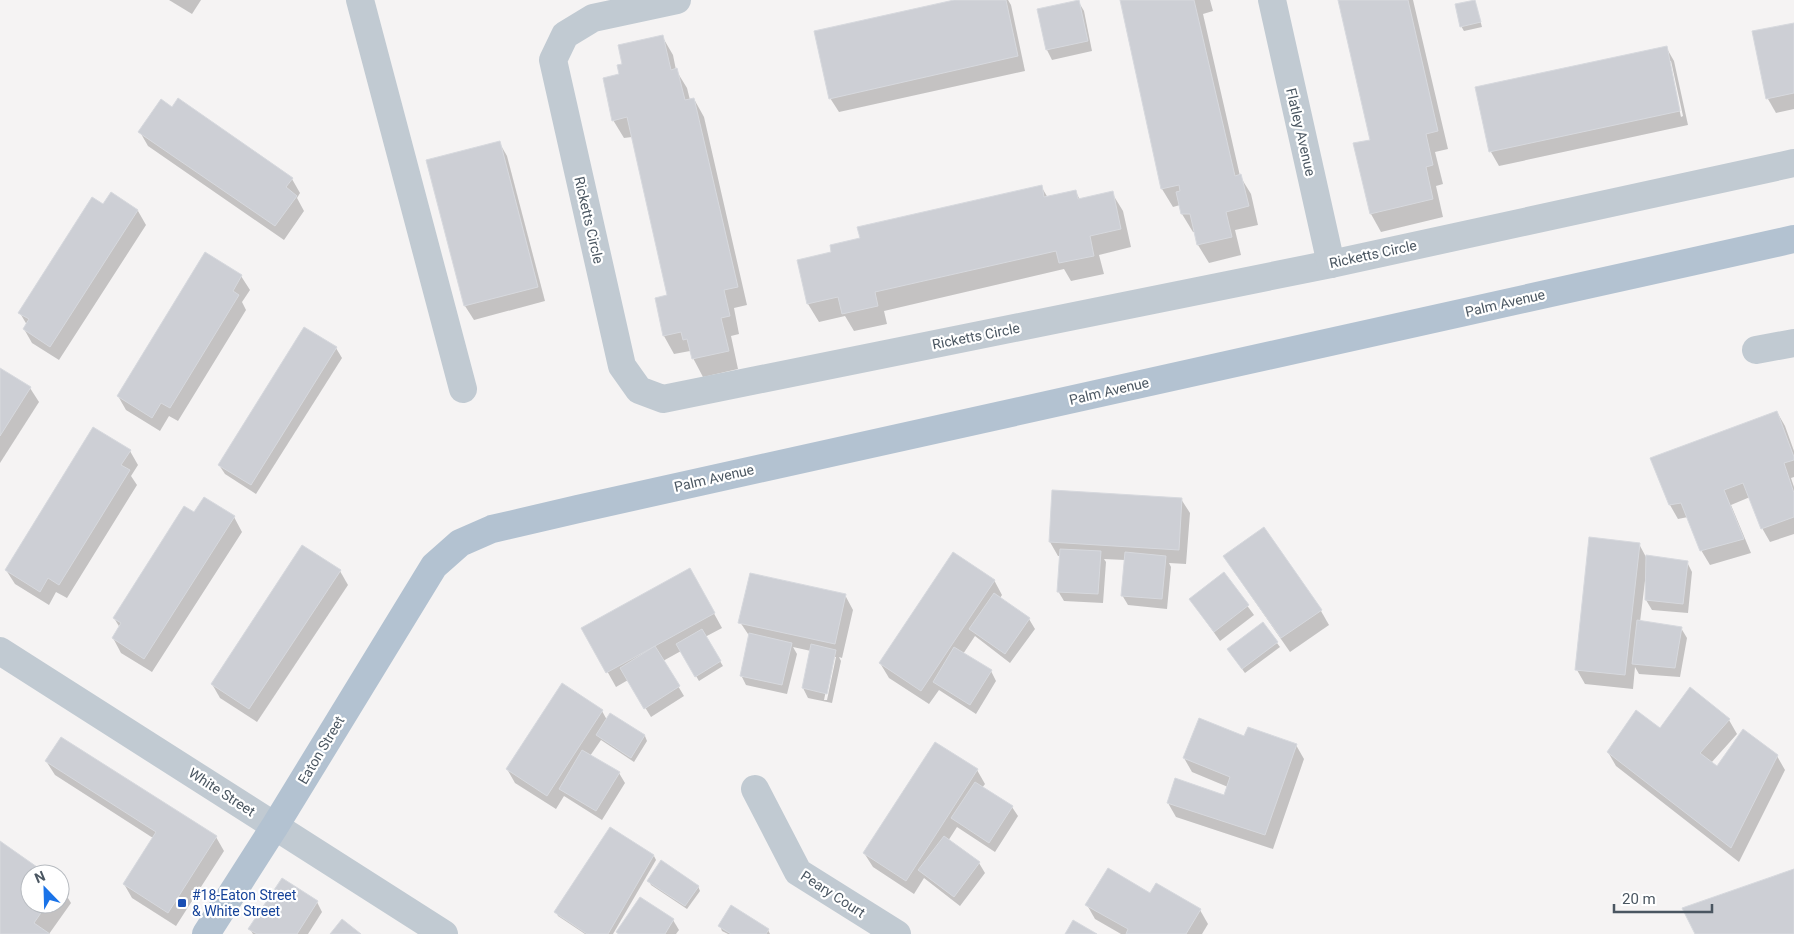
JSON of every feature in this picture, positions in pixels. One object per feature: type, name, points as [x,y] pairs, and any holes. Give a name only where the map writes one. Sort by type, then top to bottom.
[{"type":"main road","name":"Palm Avenue","points":[[434,566],[460,543],[492,529],[1794,239]]},
{"type":"main road","name":"Eaton Street","points":[[206,934],[275,826],[434,566]]},
{"type":"street","points":[[360,0],[463,389]]},
{"type":"street","name":"Ricketts Circle","points":[[677,0],[593,18],[565,35],[552,60],[622,366],[639,390],[663,399],[1331,264],[1794,163]]},
{"type":"street","name":"Flatley Avenue","points":[[1272,0],[1331,264]]},
{"type":"street","points":[[1756,350],[1794,343]]},
{"type":"street","name":"White Street","points":[[0,650],[275,826],[410,925],[444,934]]},
{"type":"street","name":"Peary Court","points":[[755,789],[798,872],[897,934]]},
{"type":"building","points":[[954,0],[1006,0],[1018,56],[829,99],[814,31]]},
{"type":"building","points":[[1079,0],[1088,41],[1046,50],[1037,9]]},
{"type":"building","points":[[1120,0],[1194,0],[1235,176],[1241,174],[1249,206],[1226,212],[1232,237],[1197,245],[1190,214],[1181,214],[1176,192],[1180,191],[1179,185],[1161,189]]},
{"type":"building","points":[[1338,0],[1408,0],[1438,131],[1426,134],[1433,165],[1426,167],[1433,199],[1370,214],[1353,143],[1370,140]]},
{"type":"building","points":[[1475,0],[1481,22],[1460,27],[1455,4]]},
{"type":"building","points":[[1794,23],[1794,93],[1766,99],[1752,31]]},
{"type":"building","points":[[663,35],[671,70],[677,68],[685,100],[694,98],[738,287],[724,290],[730,316],[721,318],[729,351],[692,359],[687,339],[683,340],[681,332],[663,336],[655,298],[667,295],[627,117],[612,121],[603,78],[619,74],[617,65],[622,64],[618,45]]},
{"type":"building","points":[[1667,46],[1680,111],[1489,152],[1475,87]]},
{"type":"building","points":[[178,98],[293,178],[286,187],[297,196],[275,226],[138,132],[161,99],[172,107]]},
{"type":"building","points":[[500,141],[538,287],[464,306],[426,160]]},
{"type":"building","points":[[1042,185],[1044,197],[1076,190],[1078,199],[1113,191],[1121,229],[1090,236],[1094,256],[1059,263],[1056,251],[875,292],[878,306],[842,314],[838,297],[807,304],[797,260],[831,252],[830,245],[860,238],[857,227]]},
{"type":"building","points":[[111,192],[138,210],[50,347],[23,329],[29,319],[18,313],[92,197],[103,204]]},
{"type":"building","points":[[205,252],[242,275],[233,291],[239,295],[170,408],[161,403],[152,418],[117,396]]},
{"type":"building","points":[[304,327],[337,347],[251,485],[218,465]]},
{"type":"building","points":[[0,368],[31,387],[0,436]]},
{"type":"building","points":[[1777,411],[1794,457],[1794,460],[1784,463],[1794,493],[1794,517],[1761,529],[1743,483],[1724,490],[1744,539],[1700,551],[1681,503],[1669,505],[1650,458]]},
{"type":"building","points":[[93,427],[131,450],[121,465],[130,470],[59,585],[48,578],[40,592],[5,570]]},
{"type":"building","points":[[1052,490],[1182,498],[1179,550],[1049,542]]},
{"type":"building","points":[[204,497],[235,516],[144,659],[112,638],[121,623],[113,618],[184,506],[194,512]]},
{"type":"building","points":[[1264,527],[1322,610],[1281,638],[1223,556]]},
{"type":"building","points":[[1589,537],[1640,543],[1625,675],[1575,670]]},
{"type":"building","points":[[302,545],[341,570],[249,709],[211,684]]},
{"type":"building","points":[[1060,549],[1101,551],[1098,594],[1057,592]]},
{"type":"building","points":[[953,552],[995,580],[921,691],[879,663]]},
{"type":"building","points":[[1125,552],[1166,556],[1162,599],[1121,596]]},
{"type":"building","points":[[1646,555],[1688,561],[1683,604],[1645,600]]},
{"type":"building","points":[[690,568],[715,613],[606,673],[581,628]]},
{"type":"building","points":[[1224,572],[1249,605],[1214,632],[1189,599]]},
{"type":"building","points":[[750,573],[846,594],[835,644],[738,623]]},
{"type":"building","points":[[994,593],[1030,618],[1005,654],[969,629]]},
{"type":"building","points":[[1637,620],[1682,627],[1675,668],[1632,664]]},
{"type":"building","points":[[1263,622],[1278,642],[1242,669],[1227,649]]},
{"type":"building","points":[[702,629],[721,661],[695,677],[676,644]]},
{"type":"building","points":[[749,633],[792,643],[782,685],[740,676]]},
{"type":"building","points":[[811,644],[836,650],[827,694],[802,688]]},
{"type":"building","points":[[655,646],[680,686],[644,709],[620,668]]},
{"type":"building","points":[[954,647],[992,670],[970,705],[933,682]]},
{"type":"building","points":[[562,683],[603,710],[547,796],[506,769]]},
{"type":"building","points":[[1690,687],[1730,719],[1700,753],[1717,766],[1743,729],[1778,755],[1731,848],[1607,752],[1636,710],[1660,728]]},
{"type":"building","points":[[610,713],[645,735],[631,758],[596,735]]},
{"type":"building","points":[[1199,718],[1244,736],[1248,727],[1297,744],[1265,835],[1167,803],[1175,778],[1224,795],[1230,777],[1183,758]]},
{"type":"building","points":[[61,737],[217,836],[168,913],[123,884],[156,832],[45,761]]},
{"type":"building","points":[[935,742],[978,769],[906,881],[863,853]]},
{"type":"building","points":[[582,750],[620,772],[596,811],[559,789]]},
{"type":"building","points":[[975,782],[1013,806],[989,843],[951,818]]},
{"type":"building","points":[[610,827],[654,855],[608,934],[587,934],[554,912]]},
{"type":"building","points":[[944,836],[980,862],[954,897],[918,870]]},
{"type":"building","points":[[0,841],[33,864],[20,864],[20,914],[40,914],[34,923],[50,934],[0,934]]},
{"type":"building","points":[[661,860],[699,886],[685,906],[647,881]]},
{"type":"building","points":[[1108,868],[1150,893],[1156,883],[1201,909],[1186,934],[1126,934],[1128,929],[1085,905]]},
{"type":"building","points":[[1794,869],[1794,934],[1695,934],[1682,908]]},
{"type":"building","points":[[282,878],[318,901],[297,934],[257,934],[248,929]]},
{"type":"building","points":[[640,897],[674,919],[665,934],[619,934],[616,932]]},
{"type":"building","points":[[731,905],[769,929],[766,934],[731,934],[718,926]]},
{"type":"building","points":[[342,919],[361,934],[330,934]]},
{"type":"building","points":[[1073,920],[1097,934],[1065,934]]},
{"type":"place","name":"#18-Eaton Street & White Street","points":[[182,903]]}]
